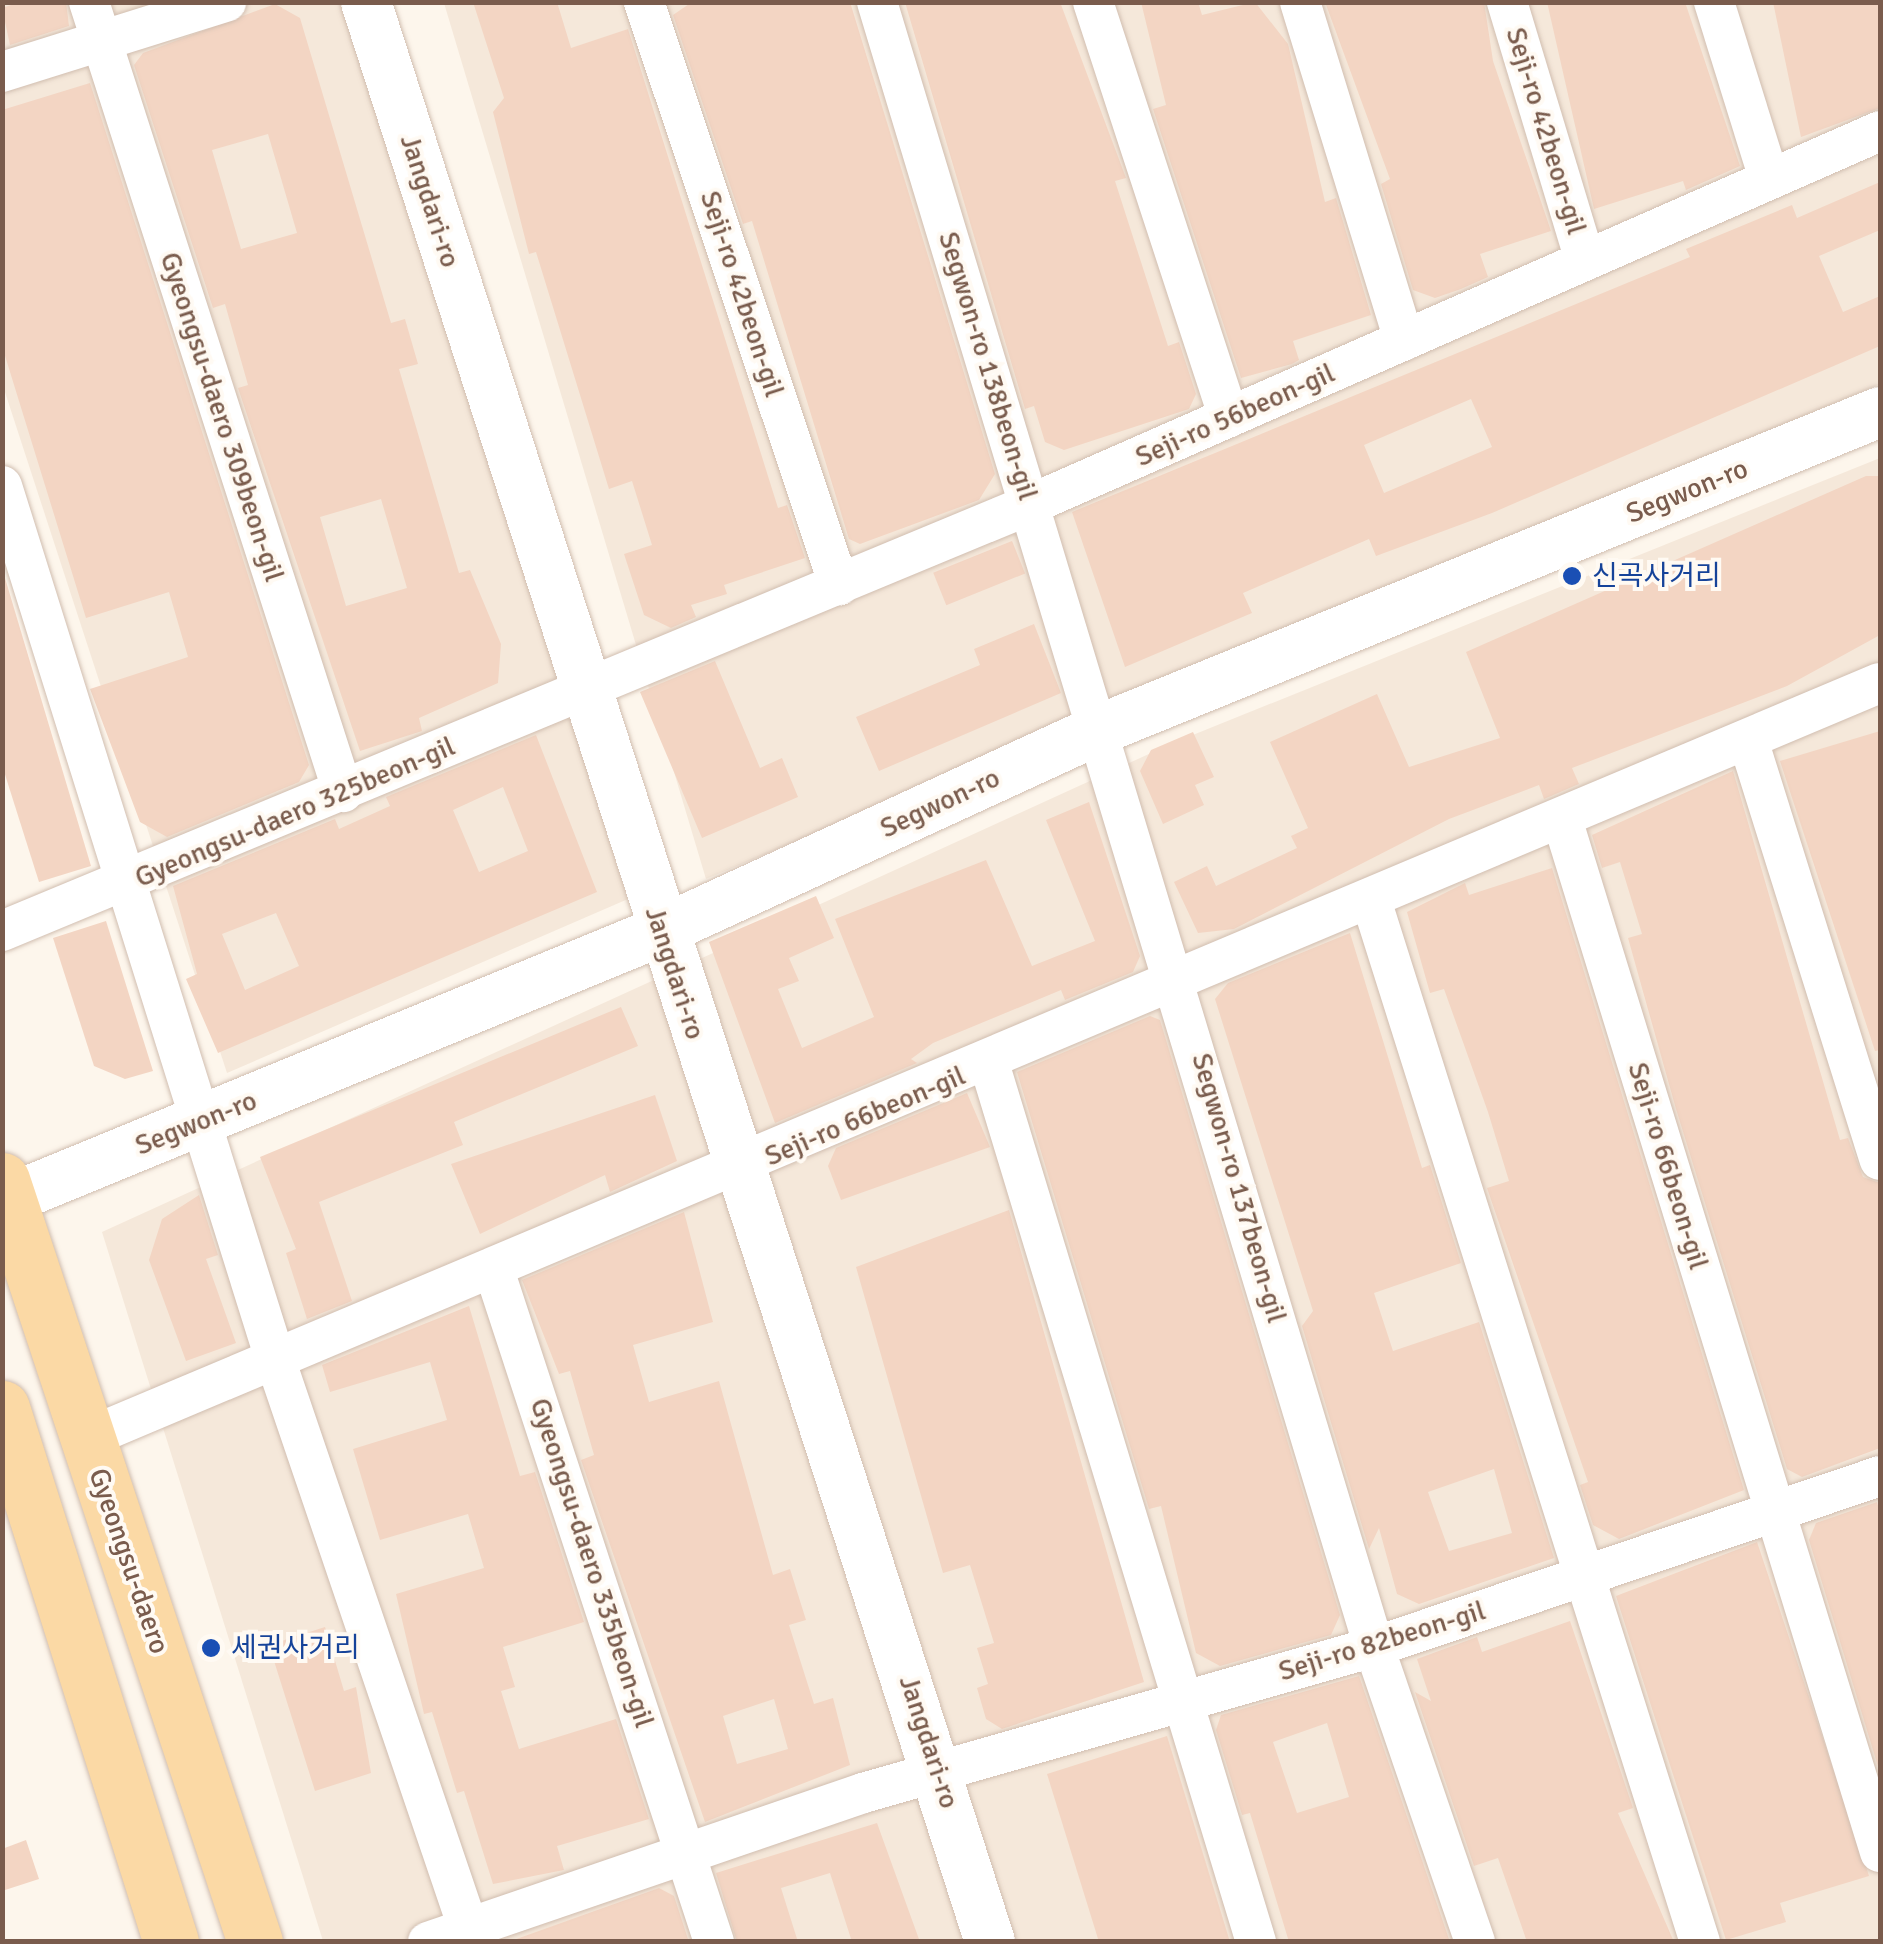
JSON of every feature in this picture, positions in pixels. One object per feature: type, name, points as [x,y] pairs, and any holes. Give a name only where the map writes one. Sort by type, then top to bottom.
[{"type":"main road","name":"Gyeongsu-daero","points":[[4,1194],[256,1942]]},
{"type":"main road","points":[[2,1408],[18,1508],[170,1942]]},
{"type":"street","name":"Gyeongsu-daero 309beon-gil","points":[[90,2],[343,792]]},
{"type":"street","points":[[2,72],[226,2]]},
{"type":"street","name":"Jangdari-ro","points":[[366,2],[661,931],[990,1942]]},
{"type":"street","name":"Seji-ro 42beon-gil","points":[[644,2],[839,585]]},
{"type":"street","name":"Segwon-ro 138beon-gil","points":[[877,2],[1101,729]]},
{"type":"street","points":[[1093,2],[1229,417]]},
{"type":"street","points":[[1300,2],[1404,340]]},
{"type":"street","name":"Seji-ro 42beon-gil","points":[[1507,2],[1586,260]]},
{"type":"street","points":[[1714,2],[1770,179]]},
{"type":"street","name":"Seji-ro 56beon-gil","points":[[586,690],[1029,505],[1880,130]]},
{"type":"street","name":"Segwon-ro","points":[[4,1194],[203,1120],[661,931],[1101,729],[1880,412]]},
{"type":"street","points":[[2,486],[275,1359],[471,1936]]},
{"type":"street","name":"Seji-ro 66beon-gil","points":[[740,1170],[1880,683]]},
{"type":"street","name":"Gyeongsu-daero 325beon-gil","points":[[2,931],[586,690]]},
{"type":"street","name":"Segwon-ro 137beon-gil","points":[[1101,729],[1374,1648],[1475,1942]]},
{"type":"street","points":[[1748,740],[1880,1160]]},
{"type":"street","name":"Seji-ro 66beon-gil","points":[[1562,819],[1774,1513]]},
{"type":"street","points":[[1371,900],[1700,1942]]},
{"type":"street","name":"Seji-ro 66beon-gil","points":[[989,1064],[1178,1701]]},
{"type":"street","points":[[87,1438],[740,1170]]},
{"type":"street","name":"Gyeongsu-daero 335beon-gil","points":[[494,1270],[690,1857],[714,1942]]},
{"type":"street","name":"Seji-ro 82beon-gil","points":[[428,1942],[471,1936],[938,1774],[1178,1701],[1374,1648],[1880,1476]]},
{"type":"street","points":[[1774,1513],[1880,1852]]},
{"type":"street","points":[[1178,1701],[1256,1942]]},
{"type":"shaded area","points":[[2,3],[346,3],[628,899],[227,1073],[3,386]]},
{"type":"shaded area","points":[[444,3],[1880,3],[1880,384],[706,879]]},
{"type":"shaded area","points":[[1880,458],[1880,1941],[323,1941],[102,1232],[1173,743]]},
{"type":"building","points":[[20,2],[66,2],[69,26],[10,45],[2,8]]},
{"type":"building","points":[[473,2],[557,2],[571,48],[628,29],[778,508],[787,505],[805,558],[724,585],[727,594],[691,605],[696,617],[671,628],[644,615],[624,554],[652,545],[632,481],[609,489],[536,252],[529,254],[493,112],[504,98]]},
{"type":"building","points":[[692,2],[850,2],[995,474],[979,500],[860,544],[849,539],[752,221],[743,224],[673,15]]},
{"type":"building","points":[[905,2],[1060,2],[1126,178],[1115,181],[1168,346],[1179,342],[1196,394],[1189,409],[1064,450],[1045,442],[1034,406],[1025,409]]},
{"type":"building","points":[[1141,2],[1198,2],[1202,15],[1255,2],[1288,44],[1325,202],[1336,198],[1371,315],[1293,341],[1299,360],[1292,364],[1241,378],[1153,109],[1166,105]]},
{"type":"building","points":[[1325,2],[1484,2],[1493,61],[1551,231],[1480,254],[1488,277],[1461,289],[1435,298],[1413,290],[1381,184],[1390,179]]},
{"type":"building","points":[[1547,2],[1685,2],[1740,166],[1686,190],[1683,181],[1594,209]]},
{"type":"building","points":[[1773,2],[1880,2],[1880,108],[1801,137]]},
{"type":"building","points":[[275,4],[300,18],[391,323],[405,319],[418,364],[399,369],[459,573],[470,570],[501,644],[498,683],[419,718],[422,731],[360,751],[238,388],[248,385],[225,304],[213,308],[134,65],[143,53]],"holes":[[[268,134],[297,233],[241,249],[212,150]],[[381,499],[407,588],[346,606],[320,517]]]},
{"type":"building","points":[[90,83],[309,765],[299,782],[167,837],[140,822],[90,689],[188,657],[169,592],[86,618],[2,346],[2,110]]},
{"type":"building","points":[[1880,182],[1880,230],[1819,256],[1843,312],[1880,296],[1880,346],[1492,513],[1376,556],[1369,539],[1243,593],[1252,613],[1125,667],[1072,512],[1690,257],[1686,249],[1792,205],[1797,218]],"holes":[[[1471,399],[1492,447],[1384,493],[1364,445]]]},
{"type":"building","points":[[1866,476],[1880,476],[1880,635],[1787,686],[1572,768],[1579,784],[1544,799],[1539,785],[1449,819],[1234,929],[1198,933],[1174,882],[1207,866],[1216,886],[1297,848],[1291,836],[1308,828],[1270,742],[1377,694],[1409,767],[1500,738],[1466,652]]},
{"type":"building","points":[[1012,541],[1025,573],[946,605],[933,573]]},
{"type":"building","points":[[2,568],[91,866],[39,882],[2,765]]},
{"type":"building","points":[[1034,624],[1061,693],[879,771],[856,717],[980,665],[974,649]]},
{"type":"building","points":[[715,661],[760,768],[782,758],[798,797],[702,838],[640,692]]},
{"type":"building","points":[[1880,731],[1880,1050],[1875,1051],[1780,761]]},
{"type":"building","points":[[1193,732],[1214,777],[1195,785],[1204,805],[1163,824],[1140,771],[1151,750]]},
{"type":"building","points":[[536,735],[597,892],[218,1053],[186,979],[197,974],[173,886],[335,819],[339,829],[390,806],[386,797]],"holes":[[[503,787],[528,851],[479,872],[453,810]],[[276,913],[299,966],[245,990],[222,934]]]},
{"type":"building","points":[[1733,771],[1840,1140],[1848,1138],[1863,1177],[1880,1183],[1880,1448],[1802,1477],[1787,1469],[1676,1109],[1628,938],[1642,934],[1620,862],[1602,868],[1592,835]]},
{"type":"building","points":[[1089,802],[1140,956],[1133,972],[1065,1000],[1061,990],[933,1043],[911,1059],[917,1063],[775,1123],[709,942],[816,896],[834,938],[789,958],[799,981],[778,989],[802,1048],[874,1017],[835,919],[986,860],[1032,966],[1095,941],[1046,820]]},
{"type":"building","points":[[1552,868],[1744,1490],[1619,1539],[1593,1525],[1580,1485],[1588,1482],[1487,1188],[1509,1181],[1444,989],[1430,993],[1407,912],[1465,883],[1469,895]]},
{"type":"building","points":[[106,921],[153,1071],[125,1079],[94,1066],[53,938]]},
{"type":"building","points":[[1350,933],[1422,1168],[1430,1165],[1461,1263],[1374,1293],[1393,1351],[1479,1322],[1554,1558],[1419,1604],[1397,1594],[1379,1528],[1369,1549],[1302,1326],[1313,1311],[1215,999],[1228,983]],"holes":[[[1494,1469],[1512,1533],[1449,1551],[1428,1492]]]},
{"type":"building","points":[[621,1007],[638,1046],[454,1122],[463,1145],[319,1202],[352,1301],[307,1319],[286,1253],[296,1249],[260,1157]]},
{"type":"building","points":[[1150,1016],[1160,1020],[1340,1615],[1331,1635],[1220,1666],[1196,1653],[1161,1506],[1149,1509],[1017,1072]]},
{"type":"building","points":[[967,1093],[990,1147],[841,1200],[828,1166],[836,1148]]},
{"type":"building","points":[[655,1095],[677,1161],[610,1192],[605,1175],[480,1234],[451,1164]]},
{"type":"building","points":[[199,1195],[218,1255],[206,1259],[236,1343],[186,1361],[149,1260],[162,1219]]},
{"type":"building","points":[[1009,1210],[1144,1682],[1002,1729],[986,1719],[977,1688],[988,1684],[977,1648],[994,1643],[970,1565],[943,1573],[856,1267]]},
{"type":"building","points":[[684,1212],[713,1322],[633,1345],[649,1402],[719,1381],[773,1575],[790,1569],[806,1620],[789,1625],[814,1704],[833,1698],[850,1765],[705,1822],[581,1460],[594,1455],[570,1371],[559,1374],[522,1280]],"holes":[[[774,1699],[788,1749],[737,1764],[723,1716]]]},
{"type":"building","points":[[469,1306],[520,1476],[535,1472],[584,1622],[503,1647],[515,1687],[501,1691],[519,1749],[616,1719],[649,1819],[557,1846],[564,1870],[493,1884],[464,1791],[457,1793],[432,1712],[424,1714],[396,1594],[484,1568],[468,1514],[380,1540],[353,1449],[447,1420],[430,1362],[330,1392],[322,1365]]},
{"type":"building","points":[[1877,1502],[1880,1773],[1809,1540],[1816,1523]]},
{"type":"building","points":[[1757,1542],[1869,1876],[1780,1903],[1786,1922],[1726,1940],[1616,1596]]},
{"type":"building","points":[[1570,1621],[1633,1808],[1618,1813],[1674,1942],[1527,1942],[1498,1858],[1474,1866],[1415,1692],[1431,1701],[1417,1659],[1477,1637],[1482,1652]]},
{"type":"building","points":[[325,1627],[344,1691],[356,1687],[371,1773],[315,1791],[269,1645]]},
{"type":"building","points":[[1359,1676],[1450,1942],[1289,1942],[1250,1813],[1242,1815],[1216,1730],[1221,1715]],"holes":[[[1327,1723],[1349,1797],[1297,1813],[1273,1742]]]},
{"type":"building","points":[[1167,1736],[1230,1942],[1099,1942],[1047,1774]]},
{"type":"building","points":[[877,1823],[920,1942],[852,1942],[830,1873],[781,1888],[798,1942],[737,1942],[716,1873]]},
{"type":"building","points":[[26,1840],[39,1879],[2,1891],[2,1849]]},
{"type":"building","points":[[659,1888],[674,1896],[689,1942],[508,1942]]},
{"type":"place","name":"신곡사거리","points":[[1572,576]]},
{"type":"place","name":"세권사거리","points":[[211,1648]]}]
